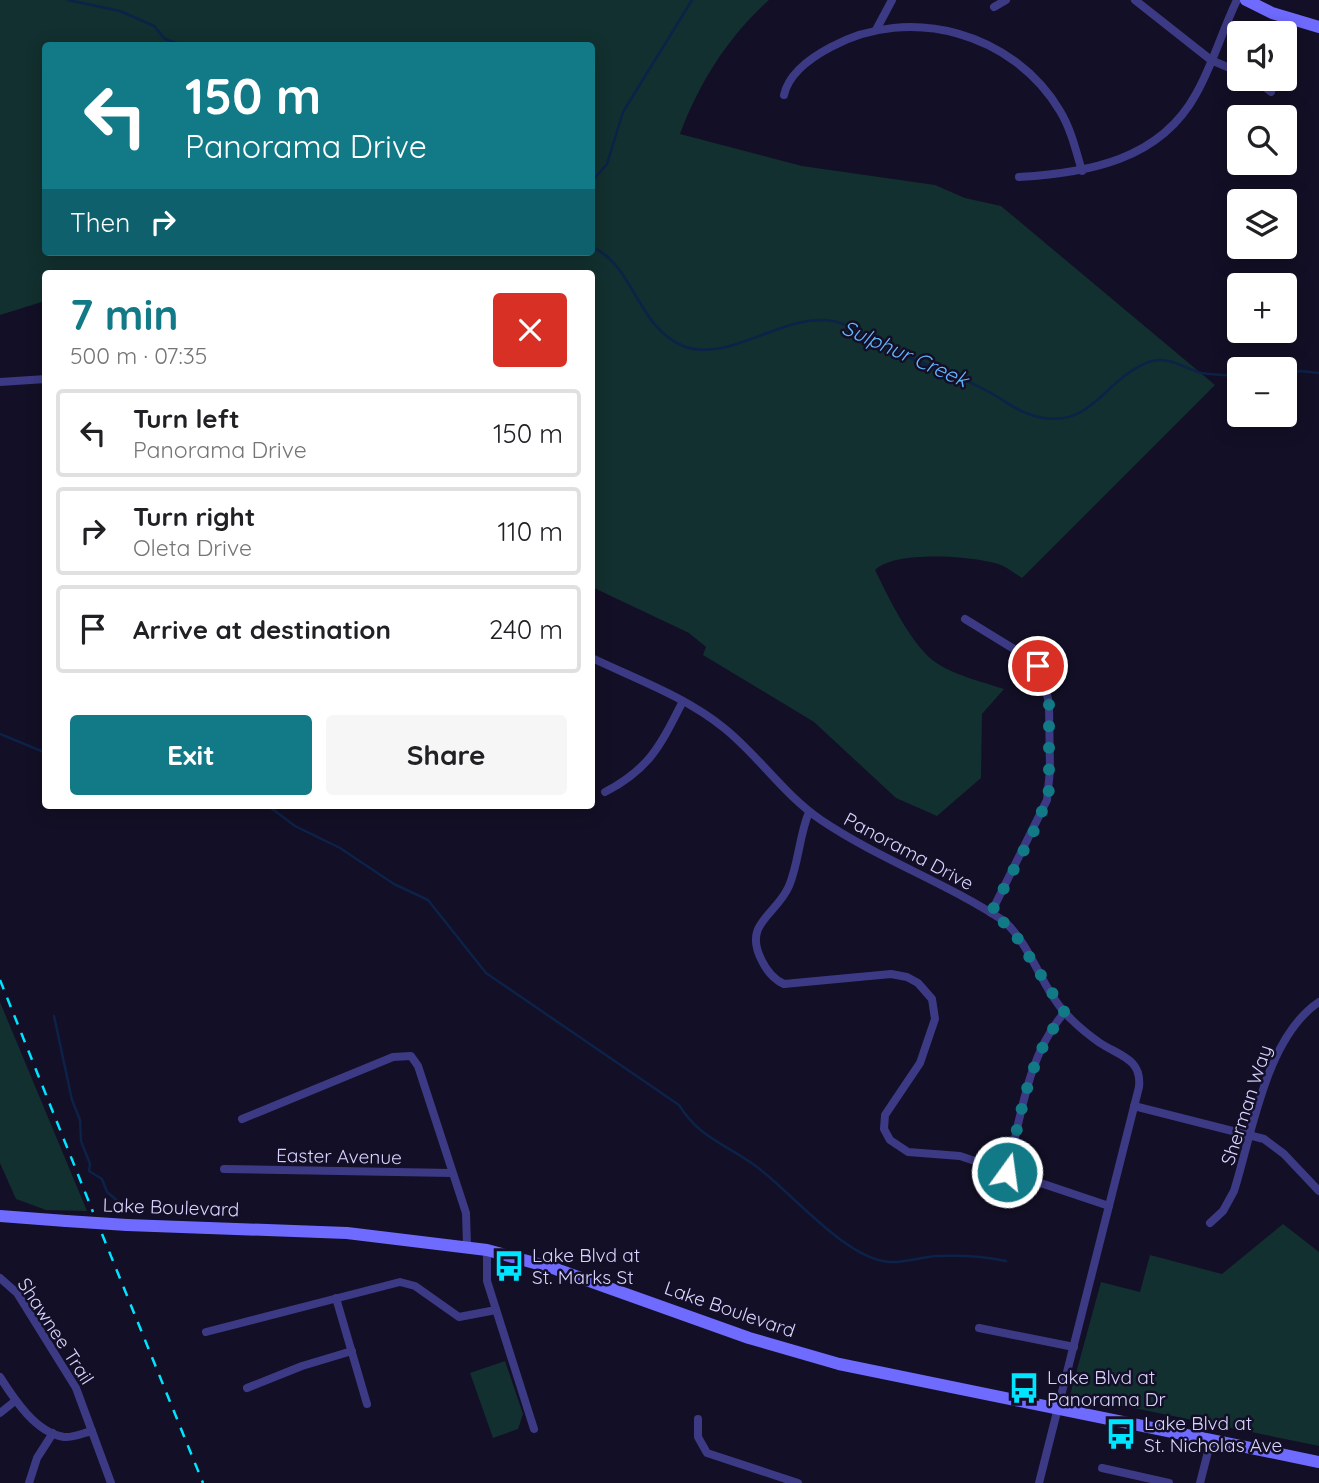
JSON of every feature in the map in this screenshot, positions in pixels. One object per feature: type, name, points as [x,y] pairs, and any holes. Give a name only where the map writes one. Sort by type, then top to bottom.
[{"type":"main road","points":[[1246,0],[1272,13],[1319,27]]},
{"type":"main road","name":"Lake Boulevard","points":[[0,1216],[347,1233],[467,1246],[553,1268],[808,1356],[1319,1462]]},
{"type":"street","points":[[876,30],[892,0]]},
{"type":"street","points":[[994,7],[1006,0]]},
{"type":"street","points":[[1135,0],[1211,60],[1227,67]]},
{"type":"street","points":[[1019,177],[1083,172],[1119,160],[1165,132],[1195,97],[1237,0]]},
{"type":"street","points":[[784,95],[793,76],[813,58],[843,41],[876,30],[928,27],[956,33],[981,42],[1017,63],[1042,85],[1060,111],[1083,172]]},
{"type":"street","points":[[0,382],[42,379]]},
{"type":"street","points":[[965,619],[1035,662],[1044,680],[1049,704],[1050,770],[1047,800],[991,913]]},
{"type":"street","name":"Panorama Drive","points":[[595,659],[683,701],[724,727],[809,812],[915,875],[991,913],[1011,928],[1065,1013],[1090,1036],[1134,1063],[1139,1076],[1134,1106],[1039,1483]]},
{"type":"street","points":[[605,792],[632,777],[646,765],[683,701]]},
{"type":"street","points":[[809,812],[801,832],[790,884],[757,929],[755,940],[760,958],[773,977],[784,984],[891,974],[907,977],[922,987],[935,1007],[933,1030],[920,1063],[889,1106],[884,1118],[885,1131],[894,1144],[908,1152],[960,1156],[1109,1206]]},
{"type":"street","name":"Sherman Way","points":[[1210,1223],[1232,1198],[1250,1134],[1286,1037],[1319,1002]]},
{"type":"street","points":[[1007,1172],[1037,1057],[1047,1034],[1065,1013]]},
{"type":"street","points":[[242,1119],[393,1057],[411,1056],[418,1066],[467,1217],[467,1246]]},
{"type":"street","points":[[1134,1106],[1250,1134],[1280,1150],[1319,1191]]},
{"type":"street","name":"Easter Avenue","points":[[224,1169],[452,1173]]},
{"type":"street","points":[[487,1250],[486,1281],[534,1429]]},
{"type":"street","name":"Shawnee Trail","points":[[0,1278],[16,1293],[68,1373],[82,1401],[111,1483]]},
{"type":"street","points":[[206,1332],[336,1298],[407,1283],[454,1316],[464,1318],[496,1310]]},
{"type":"street","points":[[336,1298],[368,1404]]},
{"type":"street","points":[[979,1328],[1074,1347]]},
{"type":"street","points":[[247,1388],[352,1351]]},
{"type":"street","points":[[0,1377],[15,1401],[53,1433],[71,1437],[92,1431]]},
{"type":"street","points":[[0,1413],[15,1401]]},
{"type":"street","points":[[698,1419],[698,1437],[707,1453],[783,1481],[798,1483]]},
{"type":"street","points":[[29,1483],[37,1458],[53,1433]]},
{"type":"street","points":[[1200,1483],[1211,1440]]},
{"type":"street","points":[[1102,1468],[1169,1483]]},
{"type":"green space","points":[[0,0],[769,0],[740,29],[716,62],[696,97],[680,134],[802,166],[935,185],[965,198],[1001,206],[1215,385],[1022,578],[998,564],[953,557],[916,557],[885,564],[875,570],[910,634],[928,656],[953,672],[1004,689],[982,714],[981,778],[937,816],[896,798],[814,722],[703,655],[706,647],[689,633],[595,588],[595,270],[42,270],[42,302],[0,315]]},
{"type":"green space","points":[[0,1002],[87,1211],[46,1210],[16,1199],[0,1163]]},
{"type":"green space","points":[[1283,1224],[1319,1252],[1319,1446],[1070,1395],[1101,1282],[1140,1292],[1150,1255],[1222,1274]]},
{"type":"green space","points":[[505,1361],[523,1414],[518,1429],[493,1438],[470,1373]]},
{"type":"waterway","name":"Sulphur Creek","points":[[68,0],[120,11],[154,26],[165,39],[174,42]]},
{"type":"waterway","points":[[595,178],[607,164],[623,112],[692,0]]},
{"type":"waterway","name":"Sulphur Creek","points":[[595,249],[617,267],[655,325],[683,346],[701,350],[738,344],[795,324],[814,320],[833,321],[855,329],[890,349],[975,385],[1021,411],[1044,418],[1076,415],[1123,377],[1152,361],[1165,360],[1202,373],[1227,375]]},
{"type":"waterway","name":"Sulphur Creek","points":[[1297,372],[1319,373]]},
{"type":"waterway","points":[[0,734],[42,751]]},
{"type":"waterway","points":[[272,809],[295,826],[340,848],[394,884],[428,900],[486,973],[679,1105],[705,1134],[757,1167],[820,1223],[855,1249],[872,1258],[889,1262],[946,1256],[1006,1261]]},
{"type":"waterway","points":[[54,1016],[72,1100],[80,1120],[81,1141],[90,1164],[89,1171],[102,1179],[107,1192],[120,1203]]},
{"type":"railway","points":[[0,980],[93,1212]]},
{"type":"railway","points":[[102,1234],[203,1483]]},
{"type":"place","name":"Lake Blvd at St. Marks St","points":[[509,1266]]},
{"type":"place","name":"Lake Blvd at Panorama Dr","points":[[1024,1388]]},
{"type":"place","name":"Lake Blvd at St. Nicholas Ave","points":[[1121,1434]]},
{"type":"route","points":[[1007,1172],[1040,1048],[1047,1034],[1065,1013],[1011,928],[991,913],[1038,823],[1049,790],[1049,704],[1047,689],[1038,666]]}]
